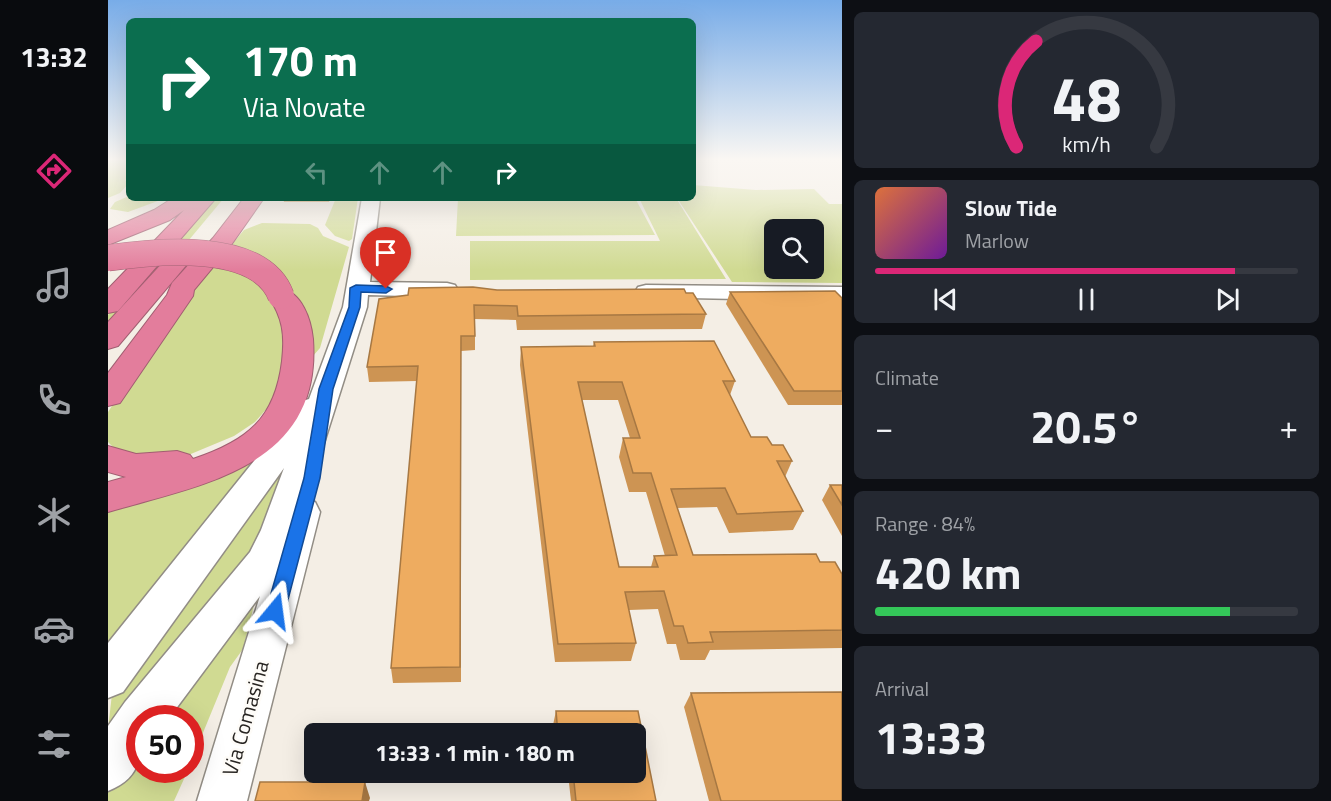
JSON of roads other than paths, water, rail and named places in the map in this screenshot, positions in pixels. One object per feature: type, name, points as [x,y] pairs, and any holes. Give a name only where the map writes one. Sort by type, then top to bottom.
[{"type":"highway","points":[[108,238],[162,215],[183,201]]},
{"type":"highway","points":[[108,265],[163,231],[198,201]]},
{"type":"highway","points":[[108,305],[204,201]]},
{"type":"highway","points":[[108,340],[160,284],[227,201]]},
{"type":"highway","points":[[236,223],[242,201]]},
{"type":"highway","points":[[108,396],[180,296],[181,289],[252,201]]},
{"type":"highway","points":[[108,258],[173,252],[204,254],[256,268],[274,280],[281,296],[292,310],[299,345],[289,404],[274,427],[222,463],[108,497]]},
{"type":"highway","points":[[108,459],[128,466],[146,468],[190,461],[236,441],[263,421],[278,402],[286,376],[289,349],[279,305],[281,296]]},
{"type":"main road","name":"Via Comasina","points":[[152,705],[263,563],[279,530],[355,307],[370,201]]},
{"type":"main road","points":[[356,288],[463,290]]},
{"type":"main road","points":[[623,292],[842,294]]},
{"type":"main road","name":"Via Comasina","points":[[222,801],[312,478],[331,374]]},
{"type":"main road","points":[[108,677],[331,374]]},
{"type":"main road","name":"Via Comasina","points":[[108,767],[126,741]]}]
